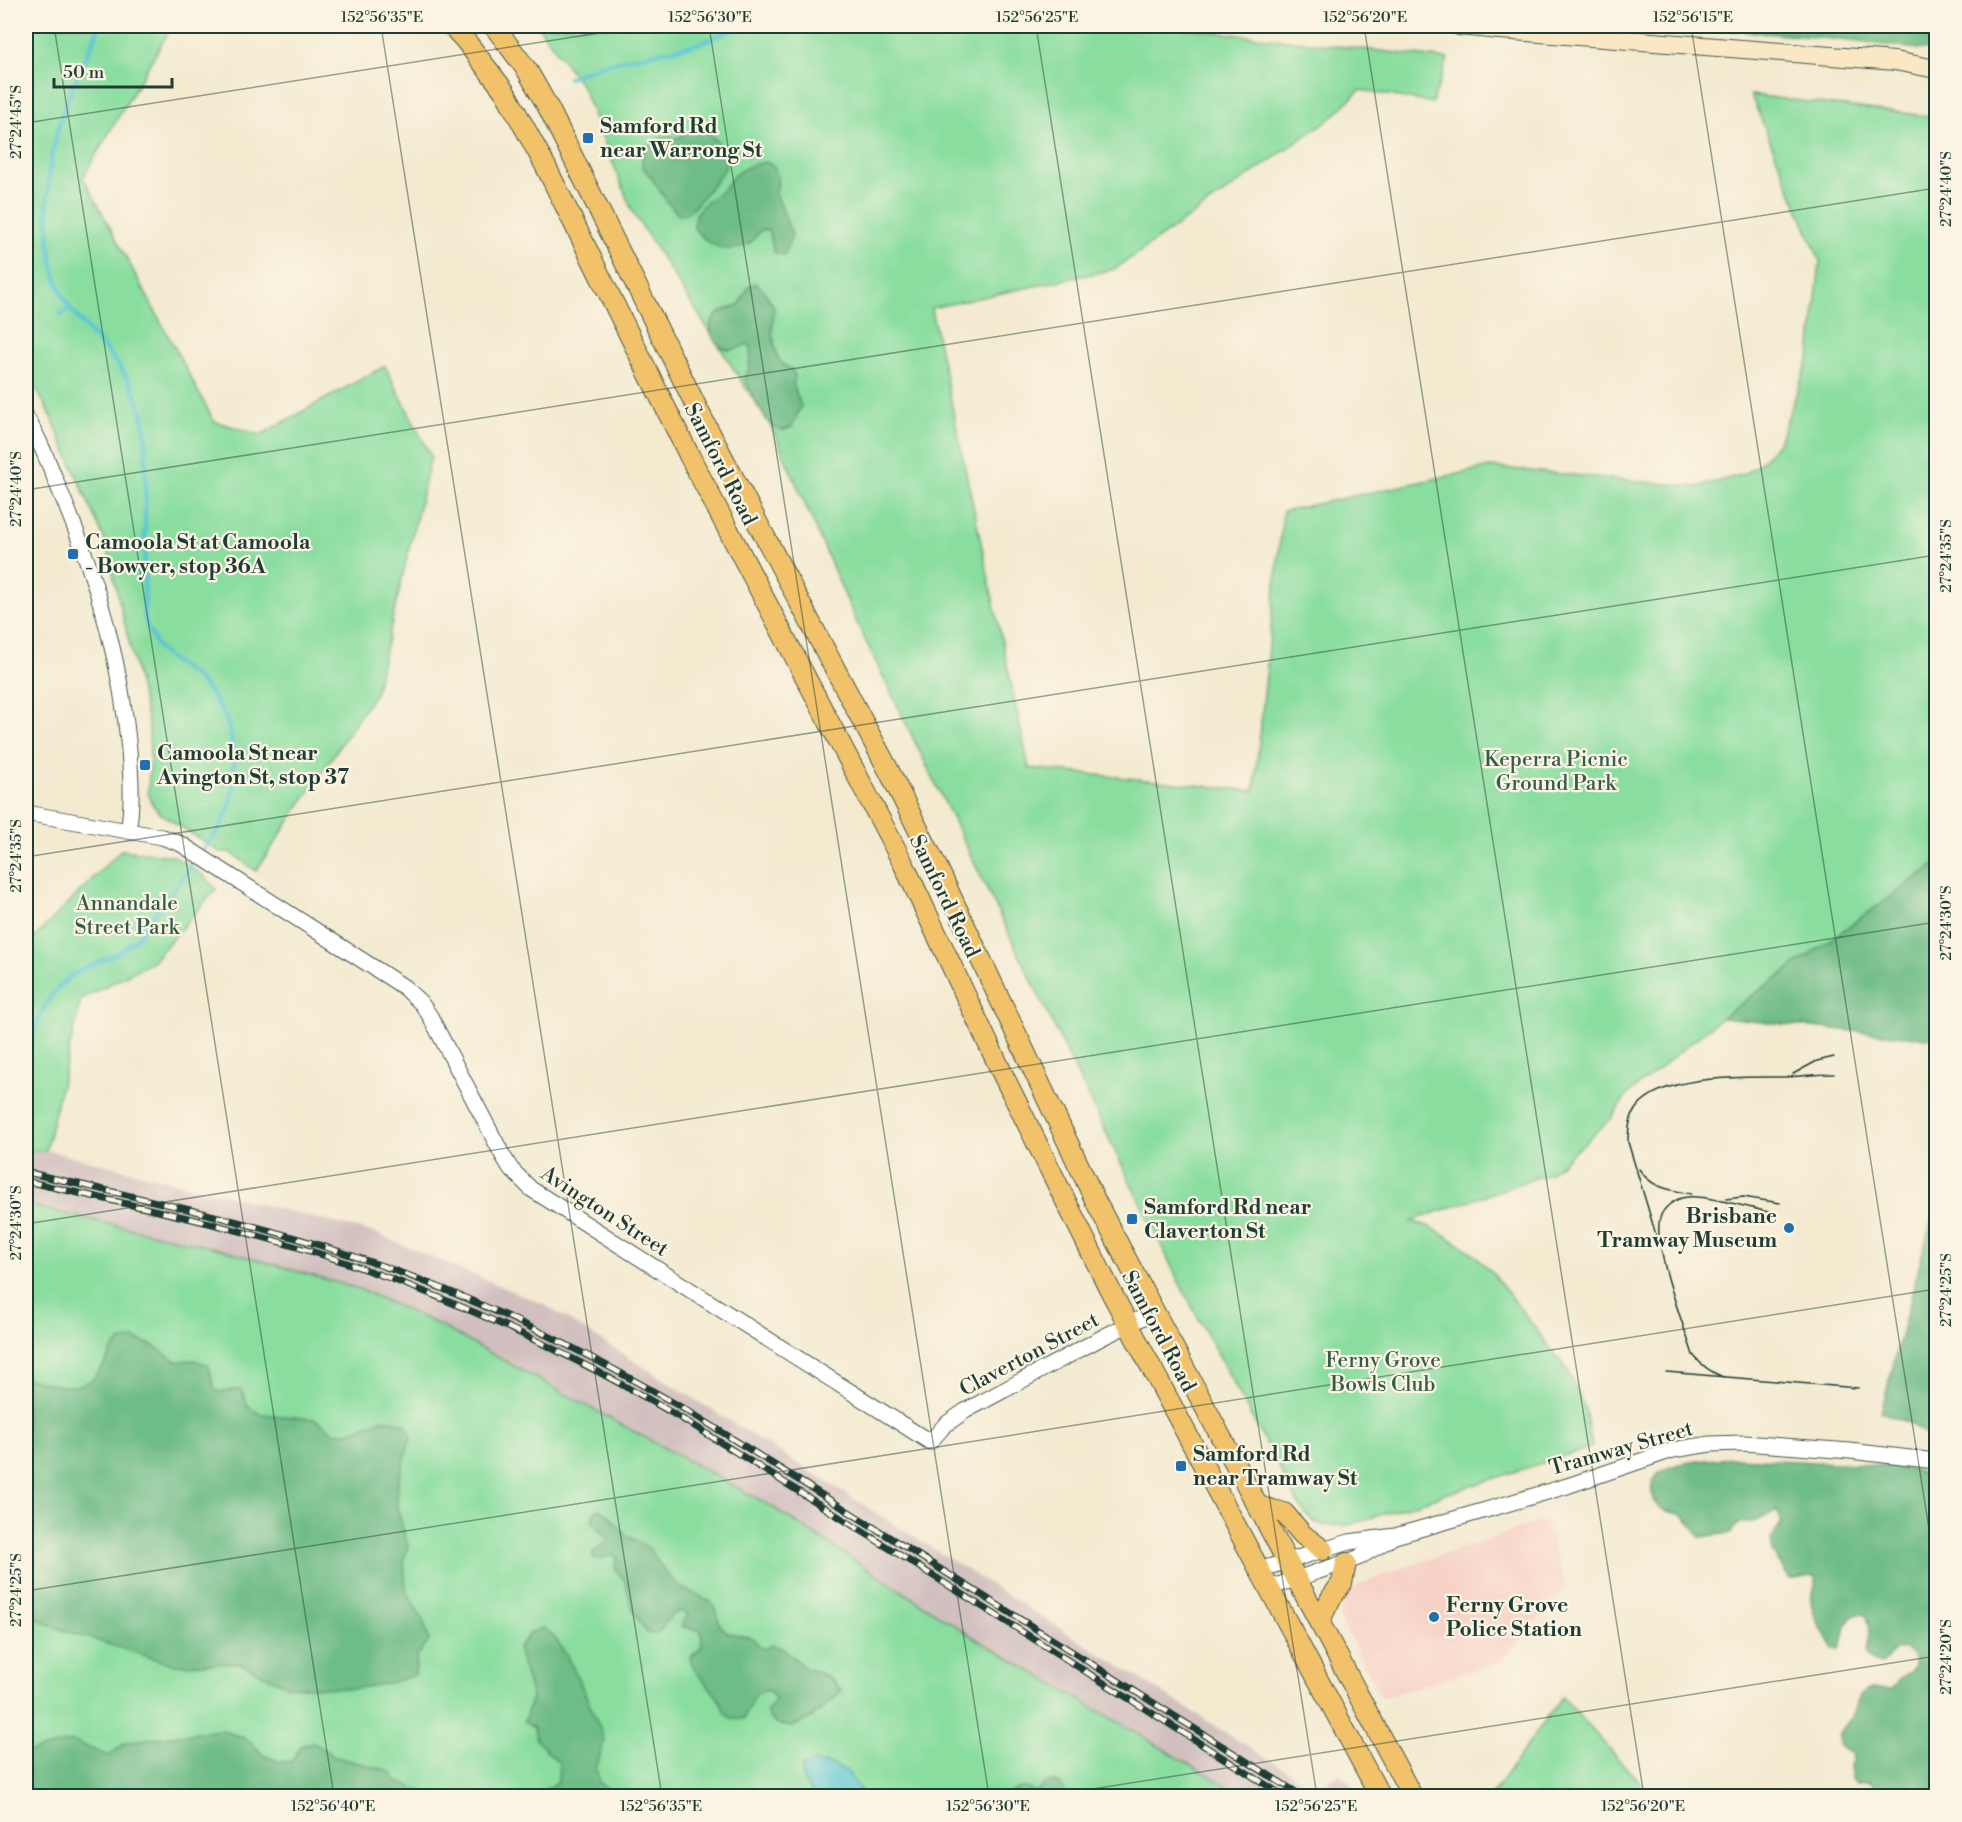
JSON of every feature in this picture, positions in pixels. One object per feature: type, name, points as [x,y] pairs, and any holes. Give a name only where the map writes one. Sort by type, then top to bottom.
[{"type":"main road","name":"Samford Road","points":[[452,26],[477,54],[505,92],[545,165],[690,457],[904,865],[1004,1077],[1128,1324],[1380,1797]]},
{"type":"main road","points":[[1459,26],[1895,61],[1936,69]]},
{"type":"main road","name":"Samford Road","points":[[496,27],[527,70],[549,109],[704,420],[888,769],[1097,1204],[1413,1797]]},
{"type":"main road","points":[[1258,1506],[1284,1513],[1303,1535],[1323,1550]]},
{"type":"main road","points":[[1320,1622],[1331,1598],[1342,1583],[1346,1563]]},
{"type":"street","points":[[26,417],[74,522],[99,596],[117,670],[127,733],[132,805],[128,831]]},
{"type":"street","name":"Avington Street","points":[[26,813],[162,837],[181,844],[404,987],[421,1003],[430,1016],[503,1156],[511,1169],[531,1189],[930,1442]]},
{"type":"street","name":"Claverton Street","points":[[930,1442],[945,1425],[965,1411],[1154,1312]]},
{"type":"street","name":"Tramway Street","points":[[1259,1569],[1349,1542],[1395,1536],[1567,1486],[1673,1450],[1710,1444],[1744,1443],[1850,1451],[1936,1461]]},
{"type":"street","name":"Tramway Street","points":[[1269,1588],[1346,1563],[1395,1536]]},
{"type":"shaded area","points":[[46,1150],[375,1233],[545,1305],[1314,1788],[1339,1775],[1351,1783],[1355,1796],[1244,1796],[973,1637],[769,1505],[435,1323],[359,1289],[220,1249],[26,1205],[26,1152]]},
{"type":"shaded area","points":[[1546,1520],[1566,1587],[1501,1662],[1382,1698],[1340,1619],[1341,1605],[1353,1588],[1385,1574]]},
{"type":"green space","points":[[26,26],[172,26],[83,177],[214,421],[260,435],[385,366],[431,456],[375,693],[256,871],[230,852],[220,852],[160,813],[152,804],[148,792],[149,726],[105,541],[53,421],[26,370]]},
{"type":"green space","name":"Keperra Picnic Ground Park","points":[[538,26],[1164,26],[1448,59],[1432,103],[1360,90],[1331,118],[1115,269],[931,308],[1029,768],[1254,791],[1283,511],[1490,467],[1698,487],[1744,474],[1760,463],[1779,442],[1810,356],[1820,261],[1751,95],[1936,117],[1936,864],[1721,1018],[1626,1096],[1611,1119],[1550,1173],[1411,1221],[1428,1226],[1470,1251],[1492,1272],[1567,1370],[1585,1409],[1592,1447],[1349,1525],[1322,1525],[1312,1520],[1301,1508],[1184,1292],[855,619],[773,430],[632,211],[582,86]]},
{"type":"green space","points":[[1679,26],[1936,26],[1936,51],[1815,37]]},
{"type":"green space","points":[[694,129],[707,131],[727,152],[725,169],[692,210],[679,215],[642,167],[643,152],[651,143],[664,137],[677,138]]},
{"type":"green space","points":[[765,162],[774,166],[778,178],[776,193],[792,235],[784,255],[774,252],[769,231],[764,229],[751,242],[735,249],[720,247],[706,240],[694,228],[700,209],[724,189],[738,172],[749,166]]},
{"type":"green space","points":[[756,283],[774,307],[772,332],[777,355],[781,363],[792,370],[795,376],[793,385],[801,406],[792,427],[784,430],[777,429],[765,417],[744,377],[749,369],[751,346],[747,344],[735,349],[725,349],[716,343],[711,333],[716,315],[739,305],[749,286]]},
{"type":"green space","name":"Annandale Street Park","points":[[121,850],[174,856],[204,876],[216,889],[152,962],[81,999],[46,1150],[26,1152],[26,946]]},
{"type":"green space","points":[[1936,864],[1936,1039],[1721,1018]]},
{"type":"green space","points":[[1936,1202],[1936,1441],[1909,1423],[1881,1412]]},
{"type":"green space","points":[[26,1205],[220,1249],[359,1289],[435,1323],[769,1505],[973,1637],[1244,1796],[26,1796]]},
{"type":"green space","points":[[135,1339],[154,1346],[176,1361],[195,1360],[208,1365],[215,1390],[221,1392],[241,1389],[249,1408],[261,1414],[315,1419],[336,1433],[349,1432],[380,1420],[393,1420],[406,1424],[411,1437],[398,1481],[397,1507],[408,1546],[404,1559],[406,1590],[424,1622],[429,1641],[417,1656],[415,1675],[390,1683],[352,1689],[287,1686],[239,1663],[175,1665],[57,1628],[26,1614],[26,1378],[68,1386],[84,1384],[98,1373],[121,1340]]},
{"type":"green space","points":[[1735,1458],[1878,1465],[1912,1469],[1936,1476],[1936,1796],[1889,1796],[1870,1781],[1857,1782],[1852,1778],[1850,1766],[1852,1753],[1840,1746],[1840,1732],[1854,1713],[1861,1694],[1870,1689],[1892,1689],[1911,1671],[1914,1666],[1913,1658],[1908,1651],[1900,1650],[1892,1653],[1882,1664],[1871,1659],[1867,1652],[1869,1624],[1867,1616],[1861,1613],[1848,1622],[1840,1649],[1834,1648],[1813,1611],[1811,1600],[1816,1576],[1790,1579],[1772,1552],[1772,1539],[1781,1523],[1777,1511],[1753,1522],[1739,1523],[1731,1533],[1699,1537],[1685,1517],[1662,1509],[1655,1500],[1652,1486],[1656,1477],[1663,1471],[1687,1463]]},
{"type":"green space","points":[[599,1509],[609,1515],[626,1535],[648,1547],[666,1573],[680,1587],[710,1601],[720,1625],[728,1633],[753,1638],[760,1647],[766,1649],[771,1645],[783,1648],[806,1669],[830,1678],[841,1691],[806,1721],[789,1726],[776,1723],[769,1718],[767,1711],[776,1699],[768,1690],[756,1694],[744,1718],[735,1719],[728,1716],[720,1701],[692,1663],[690,1657],[700,1649],[702,1644],[701,1631],[681,1626],[688,1615],[683,1611],[675,1614],[666,1621],[660,1631],[654,1634],[647,1633],[633,1611],[625,1580],[616,1571],[617,1558],[613,1554],[600,1559],[593,1558],[593,1552],[608,1539],[592,1521],[594,1513]]},
{"type":"green space","points":[[542,1628],[550,1633],[559,1644],[583,1689],[604,1742],[596,1769],[599,1783],[617,1796],[528,1796],[542,1792],[558,1782],[559,1763],[536,1740],[534,1728],[524,1722],[532,1697],[518,1649],[530,1633]]},
{"type":"green space","points":[[1562,1697],[1652,1796],[1491,1796]]},
{"type":"green space","points":[[222,1730],[249,1740],[263,1755],[278,1761],[291,1762],[301,1746],[313,1742],[335,1757],[390,1771],[398,1782],[422,1791],[423,1796],[26,1796],[26,1753],[72,1741],[109,1756],[125,1743]]},
{"type":"green space","points":[[1052,1781],[1058,1783],[1068,1796],[1007,1796],[1021,1788],[1037,1792],[1046,1783]]},
{"type":"water","points":[[813,1762],[830,1764],[847,1771],[864,1796],[815,1796],[804,1782],[802,1774],[803,1765]]},
{"type":"waterway","points":[[26,1063],[36,1024],[50,997],[68,978],[116,954],[137,938],[219,829],[230,806],[233,792],[234,762],[230,731],[225,716],[197,678],[165,655],[157,646],[144,615],[146,439],[143,417],[137,399],[121,369],[73,312],[63,296],[51,253],[48,205],[51,159],[55,140],[69,97],[100,26]]},
{"type":"waterway","points":[[569,78],[615,62],[693,45],[745,26]]},
{"type":"waterway","points":[[840,26],[861,29],[884,26]]},
{"type":"waterway","points":[[61,314],[70,308]]},
{"type":"tram line","points":[[1793,1074],[1817,1061],[1834,1057]]},
{"type":"tram line","points":[[1659,1245],[1628,1142],[1631,1119],[1637,1107],[1649,1097],[1683,1083],[1724,1078],[1834,1074]]},
{"type":"tram line","points":[[1639,1169],[1655,1184],[1691,1194]]},
{"type":"tram line","points":[[1723,1377],[1706,1368],[1693,1355],[1665,1265],[1659,1230],[1660,1218],[1670,1204],[1687,1197],[1719,1200],[1777,1214]]},
{"type":"tram line","points":[[1726,1199],[1743,1197],[1780,1203]]},
{"type":"tram line","points":[[1666,1372],[1858,1388]]},
{"type":"railway","points":[[26,1172],[187,1209],[307,1241],[439,1287],[529,1326],[659,1394],[701,1419],[1302,1796]]},
{"type":"railway","points":[[26,1181],[187,1218],[307,1250],[438,1297],[569,1357],[696,1427],[1284,1796]]},
{"type":"place","name":"Samford Rd near Warrong St","points":[[588,138]]},
{"type":"place","name":"Camoola St at Camoola - Bowyer, stop 36A","points":[[73,554]]},
{"type":"place","name":"Camoola St near Avington St, stop 37","points":[[145,765]]},
{"type":"place","name":"Samford Rd near Claverton St","points":[[1132,1219]]},
{"type":"place","name":"Brisbane Tramway Museum","points":[[1789,1228]]},
{"type":"place","name":"Samford Rd near Tramway St","points":[[1181,1466]]},
{"type":"place","name":"Ferny Grove Police Station","points":[[1434,1617]]},
{"type":"park label","name":"Ferny Grove Bowls Club","points":[[1383,1372]]}]
